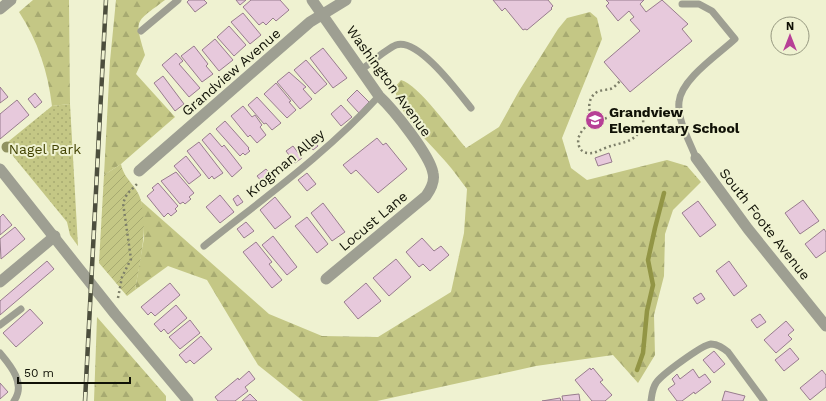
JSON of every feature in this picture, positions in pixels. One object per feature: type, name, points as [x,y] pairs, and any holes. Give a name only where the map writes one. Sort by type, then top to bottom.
[{"type":"street","points":[[0,9],[11,0]]},
{"type":"street","name":"Washington Avenue","points":[[312,0],[379,96],[393,109],[417,142],[433,172],[433,182]]},
{"type":"street","name":"Grandview Avenue","points":[[139,171],[323,14],[346,0]]},
{"type":"street","name":"South Foote Avenue","points":[[696,158],[748,229],[826,326]]},
{"type":"street","points":[[0,169],[55,236],[114,314],[188,401]]},
{"type":"street","name":"Locust Lane","points":[[326,279],[426,196],[433,182]]},
{"type":"street","points":[[0,282],[55,236]]},
{"type":"lane","points":[[141,31],[178,0]]},
{"type":"lane","points":[[682,4],[699,4],[712,12],[735,39],[687,82],[679,102],[680,115],[696,158]]},
{"type":"lane","points":[[361,70],[397,45],[410,46],[431,62],[471,108]]},
{"type":"lane","name":"Krogman Alley","points":[[204,246],[302,167],[367,110],[379,96]]},
{"type":"lane","points":[[0,325],[22,309]]},
{"type":"lane","points":[[651,401],[656,382],[677,365],[706,346],[712,344],[721,346],[728,352],[764,401]]},
{"type":"lane","points":[[0,353],[12,368],[19,386],[17,396],[14,401]]},
{"type":"path","points":[[595,120],[589,110],[589,101],[598,92],[612,89],[620,81]]},
{"type":"path","points":[[632,110],[639,112],[643,117],[643,125],[638,135],[631,141],[604,148],[595,153],[586,153],[580,149],[578,136],[586,126],[595,120],[600,120],[621,111],[632,110]]},
{"type":"path","points":[[114,314],[122,277],[131,259],[123,203],[127,194],[138,183]]},
{"type":"green space","points":[[33,0],[69,0],[70,104],[52,106],[48,81],[41,57],[32,34],[19,12]]},
{"type":"green space","points":[[116,0],[165,0],[148,13],[140,22],[139,34],[145,55],[136,74],[175,117],[121,164],[104,175],[110,61]]},
{"type":"green space","points":[[590,12],[597,18],[602,39],[562,138],[571,168],[587,180],[667,160],[687,166],[701,182],[673,210],[665,234],[664,276],[654,315],[655,355],[638,383],[613,355],[536,366],[377,401],[303,401],[258,365],[207,280],[168,266],[135,290],[144,238],[141,201],[269,314],[322,336],[378,337],[451,292],[464,233],[467,189],[449,165],[407,117],[397,97],[395,87],[401,80],[408,83],[426,99],[466,148],[499,127],[519,91],[558,29],[567,18]]},
{"type":"green space","name":"Nagel Park","points":[[70,104],[78,246],[70,235],[67,222],[4,145],[52,106]]},
{"type":"green space","points":[[121,164],[125,174],[137,191],[141,201],[144,223],[141,257],[135,290],[127,296],[99,263],[104,175]]},
{"type":"green space","points":[[97,317],[166,396],[166,401],[94,401]]},
{"type":"building","points":[[189,0],[204,0],[207,3],[195,12],[187,2]]},
{"type":"building","points":[[236,0],[246,0],[240,5]]},
{"type":"building","points":[[251,0],[280,0],[289,10],[276,21],[273,18],[266,25],[263,22],[259,25],[243,7]]},
{"type":"building","points":[[493,0],[548,0],[553,6],[551,8],[552,9],[527,30],[523,30],[505,8],[502,11]]},
{"type":"building","points":[[606,0],[644,0],[640,4],[646,12],[662,0],[688,24],[682,29],[692,41],[630,92],[604,62],[640,31],[630,20],[634,17],[629,11],[618,21],[606,6],[609,3]]},
{"type":"building","points":[[243,13],[261,35],[250,44],[231,22]]},
{"type":"building","points":[[229,26],[246,45],[234,56],[217,37]]},
{"type":"building","points":[[215,39],[233,60],[219,71],[202,50]]},
{"type":"building","points":[[194,46],[208,64],[206,66],[213,74],[202,82],[181,56]]},
{"type":"building","points":[[323,48],[347,78],[333,88],[310,58]]},
{"type":"building","points":[[176,53],[183,61],[179,64],[200,88],[189,97],[162,65]]},
{"type":"building","points":[[306,60],[327,84],[315,94],[294,70]]},
{"type":"building","points":[[289,72],[306,87],[303,89],[312,99],[300,109],[277,82]]},
{"type":"building","points":[[163,76],[184,104],[175,111],[154,83]]},
{"type":"building","points":[[276,83],[291,101],[289,102],[296,110],[287,118],[264,94]]},
{"type":"building","points":[[0,87],[8,97],[0,103]]},
{"type":"building","points":[[357,90],[369,102],[359,113],[347,100]]},
{"type":"building","points":[[35,93],[42,102],[35,108],[28,99]]},
{"type":"building","points":[[257,97],[281,123],[272,130],[266,123],[264,124],[248,105]]},
{"type":"building","points":[[17,100],[29,115],[0,139],[0,114]]},
{"type":"building","points":[[341,105],[352,117],[341,126],[331,114]]},
{"type":"building","points":[[243,106],[252,117],[255,115],[262,125],[260,127],[266,135],[257,143],[250,135],[248,137],[231,116]]},
{"type":"building","points":[[225,121],[249,148],[248,149],[250,151],[245,155],[243,153],[240,156],[216,129]]},
{"type":"building","points":[[210,133],[222,147],[224,145],[242,168],[232,177],[202,140]]},
{"type":"building","points":[[377,138],[383,145],[386,143],[407,169],[378,193],[356,170],[351,174],[343,165]]},
{"type":"building","points":[[314,141],[318,146],[313,150],[309,145]]},
{"type":"building","points":[[199,142],[223,173],[214,179],[212,176],[209,179],[187,151]]},
{"type":"building","points":[[293,146],[302,158],[295,163],[286,151]]},
{"type":"building","points":[[609,153],[612,162],[598,166],[595,158]]},
{"type":"building","points":[[186,156],[201,175],[189,184],[174,166]]},
{"type":"building","points":[[266,169],[275,179],[266,187],[257,176]]},
{"type":"building","points":[[176,172],[194,193],[189,197],[191,199],[185,204],[183,202],[180,204],[161,181]]},
{"type":"building","points":[[307,173],[316,184],[307,191],[298,180]]},
{"type":"building","points":[[158,183],[178,206],[175,209],[177,211],[171,216],[168,213],[164,217],[147,196],[154,190],[152,188]]},
{"type":"building","points":[[220,195],[234,212],[220,223],[206,207]]},
{"type":"building","points":[[238,195],[243,202],[237,206],[233,199]]},
{"type":"building","points":[[275,197],[291,217],[275,229],[260,210]]},
{"type":"building","points":[[803,200],[819,221],[800,234],[785,213]]},
{"type":"building","points":[[698,201],[716,225],[700,237],[682,213]]},
{"type":"building","points":[[323,203],[345,232],[332,241],[311,213]]},
{"type":"building","points":[[3,214],[12,225],[0,235],[0,217]]},
{"type":"building","points":[[307,217],[328,244],[317,253],[295,226]]},
{"type":"building","points":[[246,222],[254,231],[244,238],[237,229]]},
{"type":"building","points":[[15,227],[25,239],[1,259],[0,239]]},
{"type":"building","points":[[824,229],[826,232],[826,251],[816,258],[805,244]]},
{"type":"building","points":[[273,236],[297,267],[287,275],[262,245]]},
{"type":"building","points":[[422,238],[434,251],[441,246],[449,255],[430,271],[423,264],[419,267],[406,252]]},
{"type":"building","points":[[256,242],[272,262],[269,264],[282,280],[272,288],[243,252]]},
{"type":"building","points":[[396,259],[411,277],[389,296],[373,278]]},
{"type":"building","points":[[47,261],[54,269],[0,315],[0,301]]},
{"type":"building","points":[[729,261],[747,286],[734,296],[716,271]]},
{"type":"building","points":[[170,283],[180,295],[155,316],[151,312],[148,315],[141,307]]},
{"type":"building","points":[[366,283],[381,301],[358,319],[344,302]]},
{"type":"building","points":[[701,293],[705,299],[697,304],[693,298]]},
{"type":"building","points":[[176,305],[187,318],[168,334],[164,329],[161,332],[154,324]]},
{"type":"building","points":[[30,309],[43,323],[16,347],[3,333]]},
{"type":"building","points":[[760,314],[766,322],[757,328],[751,320]]},
{"type":"building","points":[[190,320],[200,333],[180,349],[169,337]]},
{"type":"building","points":[[786,321],[794,330],[788,335],[792,339],[776,353],[764,340]]},
{"type":"building","points":[[201,336],[212,349],[194,364],[190,360],[186,363],[179,355]]},
{"type":"building","points":[[790,348],[799,359],[784,371],[775,360]]},
{"type":"building","points":[[714,351],[725,364],[714,373],[703,360]]},
{"type":"building","points":[[590,368],[591,370],[593,368],[603,380],[600,382],[612,395],[605,401],[592,401],[575,380]]},
{"type":"building","points":[[693,369],[699,378],[705,374],[711,382],[695,394],[694,392],[682,401],[677,401],[668,389],[675,384],[672,379],[677,374],[680,379]]},
{"type":"building","points":[[822,370],[826,375],[826,387],[810,400],[800,388]]},
{"type":"building","points":[[249,371],[255,379],[245,387],[248,391],[235,401],[218,401],[215,397]]},
{"type":"building","points":[[0,383],[8,392],[0,399]]},
{"type":"building","points":[[725,391],[745,396],[743,401],[722,401]]},
{"type":"building","points":[[250,394],[257,401],[242,401]]},
{"type":"building","points":[[579,394],[580,401],[563,401],[562,396]]},
{"type":"building","points":[[560,398],[561,401],[542,401]]},
{"type":"waterway","points":[[637,370],[643,353],[647,311],[653,285],[648,260],[664,193]]},
{"type":"railway","points":[[85,401],[106,0]]},
{"type":"place","name":"Grandview Elementary School","points":[[595,120]]}]
